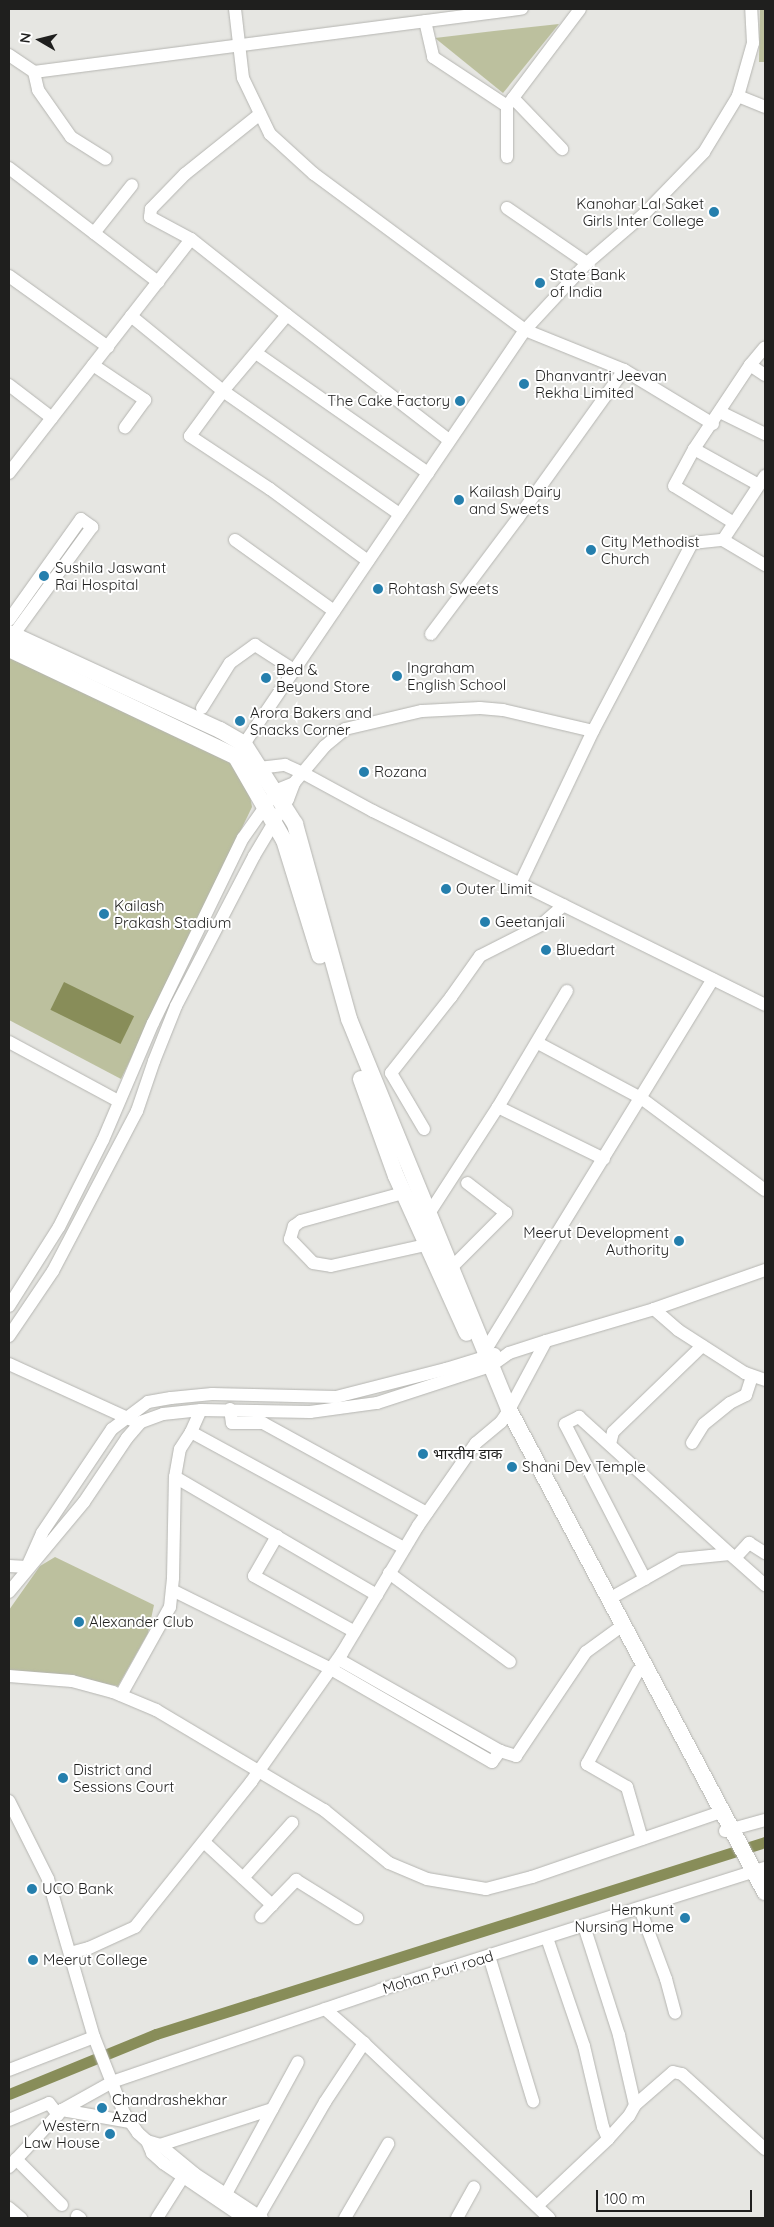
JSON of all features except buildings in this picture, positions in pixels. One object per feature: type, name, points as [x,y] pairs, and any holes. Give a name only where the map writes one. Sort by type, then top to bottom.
[{"type":"main road","points":[[9,636],[151,707],[220,730],[260,768],[295,824],[349,1018],[377,1092],[451,1268],[506,1415],[616,1630],[691,1761],[715,1814],[755,1868],[765,1892]]},
{"type":"main road","points":[[240,750],[265,807],[284,840],[342,1028],[403,1193],[426,1246],[485,1360]]},
{"type":"main road","points":[[506,1415],[609,1600],[729,1832]]},
{"type":"main road","points":[[755,1868],[765,1907]]},
{"type":"street","points":[[235,9],[243,78],[260,114],[270,134],[314,174],[524,330],[624,370],[713,424]]},
{"type":"street","points":[[9,55],[34,72],[425,21],[449,13],[522,9]]},
{"type":"street","points":[[507,157],[510,102],[580,9]]},
{"type":"street","points":[[240,750],[524,330],[587,264],[644,214],[704,152],[738,96],[754,43],[752,9]]},
{"type":"street","points":[[425,21],[433,57],[510,102],[562,149]]},
{"type":"street","points":[[34,72],[38,90],[71,137],[106,159]]},
{"type":"street","points":[[738,96],[765,107]]},
{"type":"street","points":[[260,114],[185,174],[151,209],[150,217],[192,239],[449,440]]},
{"type":"street","points":[[9,168],[158,282]]},
{"type":"street","points":[[94,233],[132,185]]},
{"type":"street","points":[[507,208],[587,264]]},
{"type":"street","points":[[11,465],[52,418],[192,239]]},
{"type":"street","points":[[9,276],[108,347]]},
{"type":"street","points":[[287,315],[223,391],[190,436],[270,489],[368,561]]},
{"type":"street","points":[[131,316],[223,391],[399,514]]},
{"type":"street","points":[[734,523],[674,486],[694,449],[765,347]]},
{"type":"street","points":[[256,354],[428,473]]},
{"type":"street","points":[[94,364],[145,400],[125,428]]},
{"type":"street","points":[[750,366],[765,375]]},
{"type":"street","points":[[431,634],[518,518],[624,370]]},
{"type":"street","points":[[9,385],[52,418]]},
{"type":"street","points":[[720,412],[765,434]]},
{"type":"street","points":[[694,449],[762,481],[723,540]]},
{"type":"street","points":[[81,519],[92,527],[9,636],[81,519]]},
{"type":"street","points":[[235,540],[334,611]]},
{"type":"street","points":[[520,884],[593,731],[692,543],[723,540],[765,565]]},
{"type":"street","points":[[202,708],[230,663],[255,645],[294,670]]},
{"type":"street","points":[[9,1306],[60,1227],[103,1140],[118,1101],[153,1023],[243,838],[265,807],[279,800],[325,746],[345,729],[422,711],[480,708],[504,710],[593,731]]},
{"type":"street","points":[[260,768],[285,765],[303,773],[373,811],[765,1005]]},
{"type":"street","points":[[9,1336],[53,1271],[137,1111],[176,1006],[274,822],[279,800]]},
{"type":"street","points":[[377,1092],[451,997],[480,956],[540,925],[564,906]]},
{"type":"street","points":[[9,1592],[28,1567],[53,1542],[140,1423],[163,1414],[201,1410],[310,1412],[377,1403],[485,1360],[713,979]]},
{"type":"street","points":[[428,1215],[538,1043],[567,992]]},
{"type":"street","points":[[9,1042],[118,1101]]},
{"type":"street","points":[[538,1043],[641,1098],[765,1190]]},
{"type":"street","points":[[391,1073],[424,1129]]},
{"type":"street","points":[[498,1107],[604,1159]]},
{"type":"street","points":[[451,1268],[506,1213],[467,1183]]},
{"type":"street","points":[[403,1193],[301,1221],[294,1226],[290,1239],[313,1263],[331,1266],[426,1246]]},
{"type":"street","points":[[28,1567],[42,1533],[90,1465],[112,1429],[148,1402],[212,1394],[336,1398],[509,1353],[654,1309],[765,1270]]},
{"type":"street","points":[[654,1309],[702,1346],[761,1378],[746,1395],[730,1403],[704,1424],[692,1443]]},
{"type":"street","points":[[70,1953],[89,1948],[134,1927],[204,1842],[259,1771],[335,1664],[404,1548],[476,1443],[506,1415],[546,1341]]},
{"type":"street","points":[[610,1444],[613,1432],[702,1346]]},
{"type":"street","points":[[9,1364],[140,1423]]},
{"type":"street","points":[[121,1695],[170,1607],[175,1477],[180,1449],[192,1432],[201,1410]]},
{"type":"street","points":[[230,1410],[232,1423],[263,1423],[427,1513]]},
{"type":"street","points":[[645,1579],[565,1424],[579,1417],[765,1585]]},
{"type":"street","points":[[192,1432],[404,1548]]},
{"type":"street","points":[[175,1477],[377,1595]]},
{"type":"street","points":[[277,1536],[254,1576],[355,1632]]},
{"type":"street","points":[[609,1600],[680,1559],[733,1556],[749,1543],[765,1553]]},
{"type":"street","points":[[9,1566],[28,1567]]},
{"type":"street","points":[[390,1573],[510,1662]]},
{"type":"street","points":[[172,1590],[335,1664],[500,1751],[516,1756],[586,1652],[616,1630]]},
{"type":"street","points":[[638,1671],[587,1764],[627,1786],[642,1839]]},
{"type":"street","points":[[9,1676],[72,1681],[121,1695],[156,1710],[324,1810],[389,1862],[426,1879],[486,1889],[532,1877],[715,1814]]},
{"type":"street","points":[[9,1801],[48,1879],[96,2042],[130,2122],[138,2134],[147,2141],[160,2145],[189,2170],[260,2217],[325,2102],[364,2043]]},
{"type":"street","points":[[729,1832],[765,1820]]},
{"type":"street","points":[[243,1878],[292,1823]]},
{"type":"street","points":[[204,1842],[272,1905]]},
{"type":"street","name":"Mohan Puri road","points":[[12,2163],[60,2113],[112,2082],[325,2009],[640,1909],[755,1868]]},
{"type":"street","points":[[261,1917],[296,1880],[357,1918]]},
{"type":"street","points":[[640,1909],[666,1979],[675,2013]]},
{"type":"street","points":[[584,1926],[619,2036],[635,2105]]},
{"type":"street","points":[[546,1938],[584,2046],[603,2127],[608,2139]]},
{"type":"street","points":[[489,1956],[533,2101]]},
{"type":"street","points":[[325,2009],[364,2043],[485,2160],[549,2218]]},
{"type":"street","points":[[9,2070],[96,2042]]},
{"type":"street","points":[[226,2194],[298,2062]]},
{"type":"street","points":[[537,2206],[608,2139],[629,2116],[635,2105],[673,2072],[682,2074],[765,2149]]},
{"type":"street","points":[[9,2120],[48,2103],[60,2113],[130,2122]]},
{"type":"street","points":[[160,2145],[272,2109]]},
{"type":"street","points":[[147,2141],[152,2153],[183,2177],[244,2218]]},
{"type":"street","points":[[345,2218],[388,2144]]},
{"type":"street","points":[[12,2163],[62,2204]]},
{"type":"street","points":[[157,2218],[183,2177]]},
{"type":"street","points":[[457,2218],[474,2187]]},
{"type":"street","points":[[9,2208],[21,2218]]},
{"type":"shaded area","points":[[760,9],[765,9],[765,62],[759,62]]},
{"type":"shaded area","points":[[559,24],[503,93],[435,38],[494,31]]},
{"type":"shaded area","name":"Kailash Prakash Stadium","points":[[9,658],[228,757],[247,777],[252,807],[121,1079],[9,1020]]},
{"type":"shaded area","points":[[64,982],[134,1016],[121,1044],[50,1010]]},
{"type":"shaded area","name":"Alexander Club","points":[[55,1557],[154,1605],[148,1633],[118,1686],[52,1675],[9,1672],[9,1610],[40,1566]]},
{"type":"waterway","points":[[9,2094],[156,2034],[765,1842]]},
{"type":"place","name":"Kanohar Lal Saket Girls Inter College","points":[[714,212]]},
{"type":"place","name":"State Bank of India","points":[[540,283]]},
{"type":"place","name":"Dhanvantri Jeevan Rekha Limited","points":[[524,384]]},
{"type":"place","name":"The Cake Factory","points":[[460,401]]},
{"type":"place","name":"Kailash Dairy and Sweets","points":[[459,500]]},
{"type":"place","name":"City Methodist Church","points":[[591,550]]},
{"type":"place","name":"Sushila Jaswant Rai Hospital","points":[[44,576]]},
{"type":"place","name":"Rohtash Sweets","points":[[378,589]]},
{"type":"place","name":"Ingraham English School","points":[[397,676]]},
{"type":"place","name":"Bed & Beyond Store","points":[[266,678]]},
{"type":"place","name":"Arora Bakers and Snacks Corner","points":[[240,721]]},
{"type":"place","name":"Rozana","points":[[364,772]]},
{"type":"place","name":"Outer Limit","points":[[446,889]]},
{"type":"place","name":"Kailash Prakash Stadium","points":[[104,914]]},
{"type":"place","name":"Geetanjali","points":[[485,922]]},
{"type":"place","name":"Bluedart","points":[[546,950]]},
{"type":"place","name":"Meerut Development Authority","points":[[679,1241]]},
{"type":"place","name":"भारतीय डाक","points":[[423,1454]]},
{"type":"place","name":"Shani Dev Temple","points":[[512,1467]]},
{"type":"place","name":"Alexander Club","points":[[79,1622]]},
{"type":"place","name":"District and Sessions Court","points":[[63,1778]]},
{"type":"place","name":"UCO Bank","points":[[32,1889]]},
{"type":"place","name":"Hemkunt Nursing Home","points":[[685,1918]]},
{"type":"place","name":"Meerut College","points":[[33,1960]]},
{"type":"place","name":"Chandrashekhar Azad","points":[[102,2108]]},
{"type":"place","name":"Western Law House","points":[[110,2134]]}]
